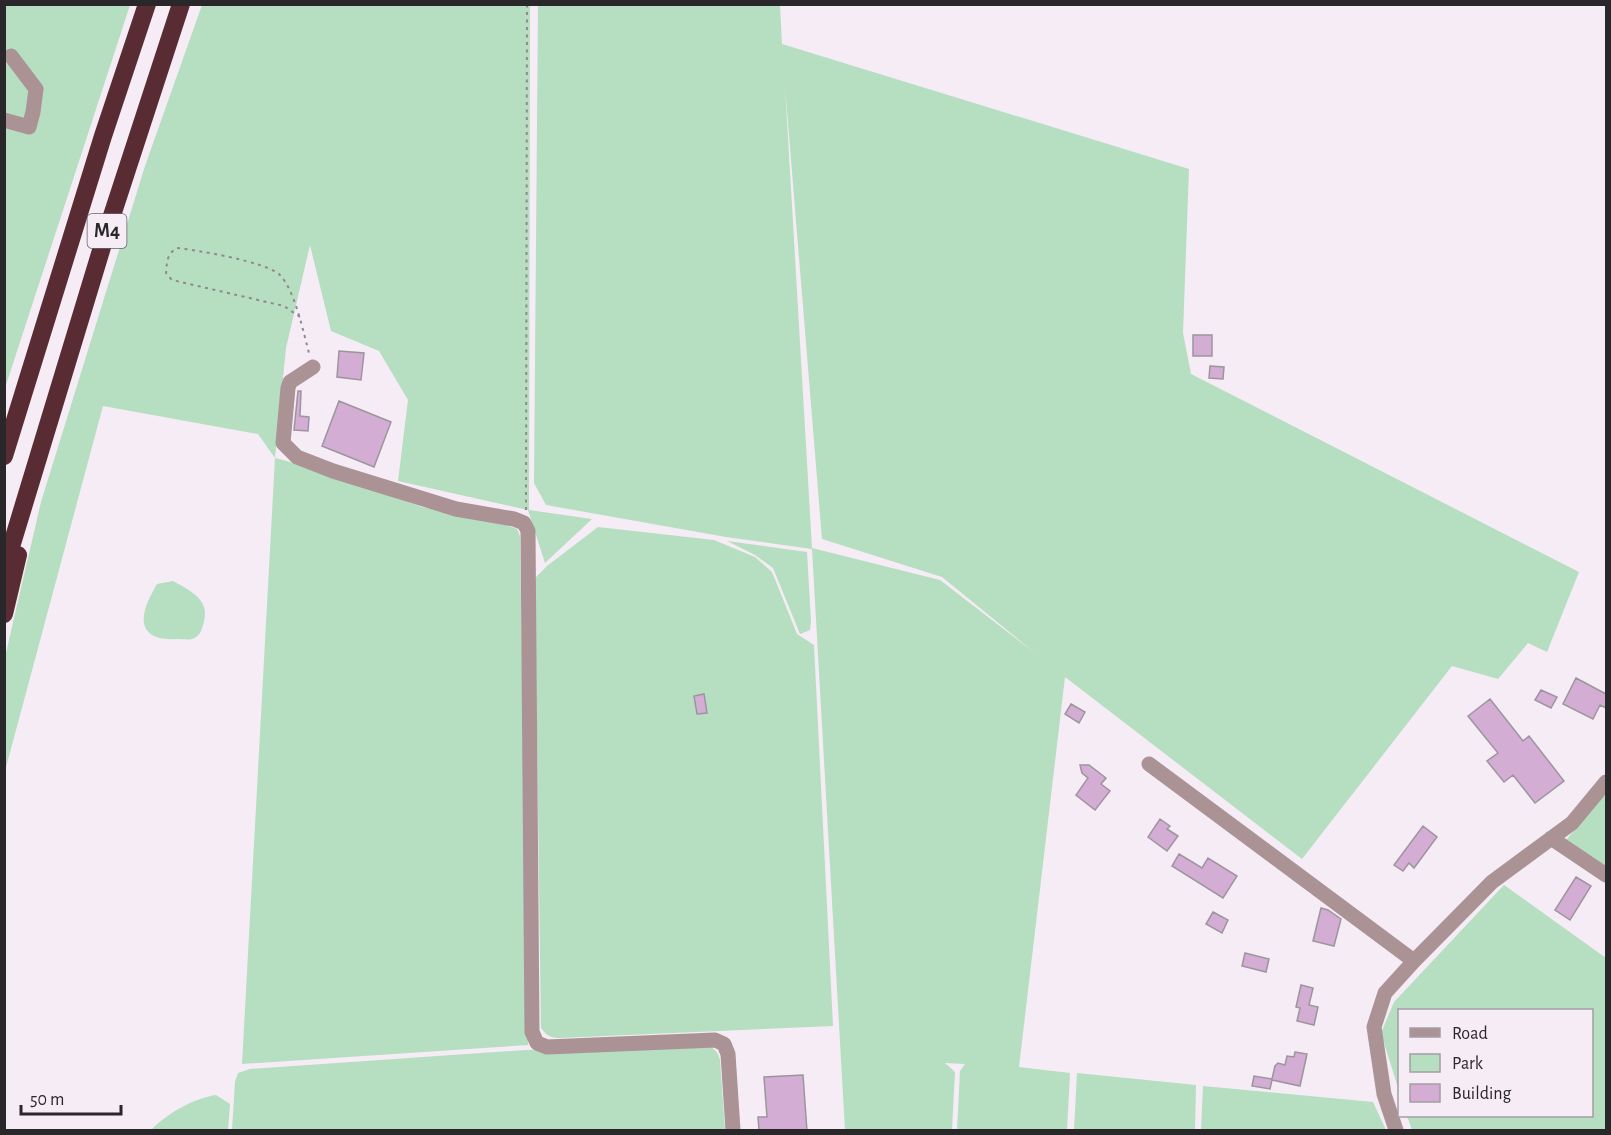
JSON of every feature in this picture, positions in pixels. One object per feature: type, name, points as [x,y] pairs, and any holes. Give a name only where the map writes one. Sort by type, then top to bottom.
[{"type":"highway","name":"M4","points":[[5,453],[103,136],[147,4]]},
{"type":"highway","name":"M4","points":[[4,570],[106,234],[181,4]]},
{"type":"highway","points":[[4,614],[13,582],[38,460]]},
{"type":"street","points":[[11,56],[36,89],[29,127]]},
{"type":"street","points":[[4,120],[29,127]]},
{"type":"street","points":[[4,132],[29,127]]},
{"type":"street","points":[[313,367],[290,382],[288,388],[283,443],[297,457],[333,471],[437,504],[514,519],[524,523],[528,531],[532,1032],[537,1042],[547,1047],[715,1040],[724,1044],[728,1054],[733,1131]]},
{"type":"street","points":[[1149,764],[1414,961]]},
{"type":"street","points":[[1395,1131],[1384,1094],[1374,1027],[1385,993],[1492,882],[1572,823],[1606,782]]},
{"type":"street","points":[[1551,838],[1606,875]]},
{"type":"path","points":[[527,4],[526,505],[528,531]]},
{"type":"path","points":[[300,317],[284,306],[172,280],[166,273],[167,259],[177,248],[256,263],[275,271],[288,286],[300,317],[313,367]]},
{"type":"green space","points":[[5,5],[130,5],[5,388]]},
{"type":"green space","points":[[202,5],[530,5],[529,510],[592,519],[545,563],[528,510],[398,481],[408,400],[379,351],[331,331],[310,245],[286,348],[275,458],[258,434],[103,406],[5,771],[5,657],[41,502],[145,166]]},
{"type":"green space","points":[[538,5],[780,5],[782,44],[1189,169],[1183,333],[1191,374],[1579,572],[1547,652],[1528,643],[1498,679],[1452,666],[1302,859],[1065,677],[1019,1067],[1070,1073],[1067,1130],[957,1130],[960,1071],[965,1064],[945,1063],[955,1072],[952,1130],[845,1130],[812,549],[726,537],[546,505],[534,483]],"holes":[[[785,86],[822,539],[942,577],[1035,653],[940,580],[812,548]]]},
{"type":"green space","points":[[275,458],[309,467],[422,507],[504,524],[517,529],[520,536],[528,1045],[242,1064]]},
{"type":"green space","points":[[598,527],[714,540],[755,557],[772,572],[797,634],[814,645],[833,1026],[560,1038],[549,1036],[541,1028],[535,584],[536,577],[547,566]]},
{"type":"green space","points":[[727,541],[807,552],[810,630],[800,634],[773,568],[755,555]]},
{"type":"green space","points":[[173,581],[197,596],[204,607],[202,630],[192,639],[158,637],[149,632],[144,623],[146,608],[157,584]]},
{"type":"green space","points":[[1604,795],[1606,797],[1606,867],[1566,840]]},
{"type":"green space","points":[[1504,885],[1606,958],[1606,1130],[1412,1130],[1407,1117],[1593,1117],[1593,1009],[1398,1009],[1398,1088],[1381,1033],[1394,1002]]},
{"type":"green space","points":[[708,1046],[716,1051],[720,1060],[725,1130],[232,1130],[235,1082],[238,1073],[250,1069],[526,1050]]},
{"type":"green space","points":[[1077,1073],[1196,1085],[1195,1130],[1074,1130]]},
{"type":"green space","points":[[1203,1086],[1373,1102],[1386,1130],[1201,1130]]},
{"type":"green space","points":[[216,1095],[230,1104],[228,1130],[151,1130],[181,1108]]},
{"type":"building","points":[[1193,335],[1212,335],[1212,356],[1193,356]]},
{"type":"building","points":[[339,351],[364,353],[361,380],[337,377]]},
{"type":"building","points":[[1210,366],[1224,367],[1223,379],[1209,378]]},
{"type":"building","points":[[298,391],[301,391],[300,416],[309,417],[308,431],[294,430]]},
{"type":"building","points":[[339,401],[391,422],[374,467],[322,446]]},
{"type":"building","points":[[1576,678],[1606,694],[1606,708],[1600,705],[1593,719],[1563,704]]},
{"type":"building","points":[[1541,690],[1557,697],[1551,708],[1535,700]]},
{"type":"building","points":[[704,694],[707,713],[697,714],[694,696]]},
{"type":"building","points":[[1490,699],[1523,741],[1529,736],[1564,781],[1535,803],[1513,775],[1504,782],[1487,761],[1498,753],[1468,716]]},
{"type":"building","points":[[1071,704],[1085,712],[1079,723],[1065,714]]},
{"type":"building","points":[[1080,765],[1089,765],[1106,778],[1101,784],[1110,791],[1095,810],[1076,795],[1088,778],[1082,773]]},
{"type":"building","points":[[1160,819],[1170,826],[1167,829],[1178,836],[1167,851],[1148,837]]},
{"type":"building","points":[[1423,826],[1437,837],[1414,868],[1409,863],[1403,871],[1394,865]]},
{"type":"building","points":[[1179,854],[1202,868],[1208,858],[1237,876],[1223,898],[1172,866]]},
{"type":"building","points":[[1576,877],[1591,886],[1570,920],[1555,910]]},
{"type":"building","points":[[1321,908],[1341,919],[1334,946],[1313,941]]},
{"type":"building","points":[[1213,912],[1228,920],[1222,933],[1206,924]]},
{"type":"building","points":[[1245,953],[1269,959],[1266,972],[1242,966]]},
{"type":"building","points":[[1301,985],[1313,988],[1309,1005],[1318,1007],[1314,1025],[1297,1021],[1300,1008],[1296,1007]]},
{"type":"building","points":[[1295,1052],[1307,1054],[1300,1086],[1272,1080],[1270,1089],[1252,1086],[1254,1076],[1272,1079],[1275,1066],[1278,1063],[1285,1065],[1287,1056],[1294,1057]]},
{"type":"building","points":[[803,1075],[807,1131],[759,1131],[758,1117],[767,1117],[764,1077]]}]
